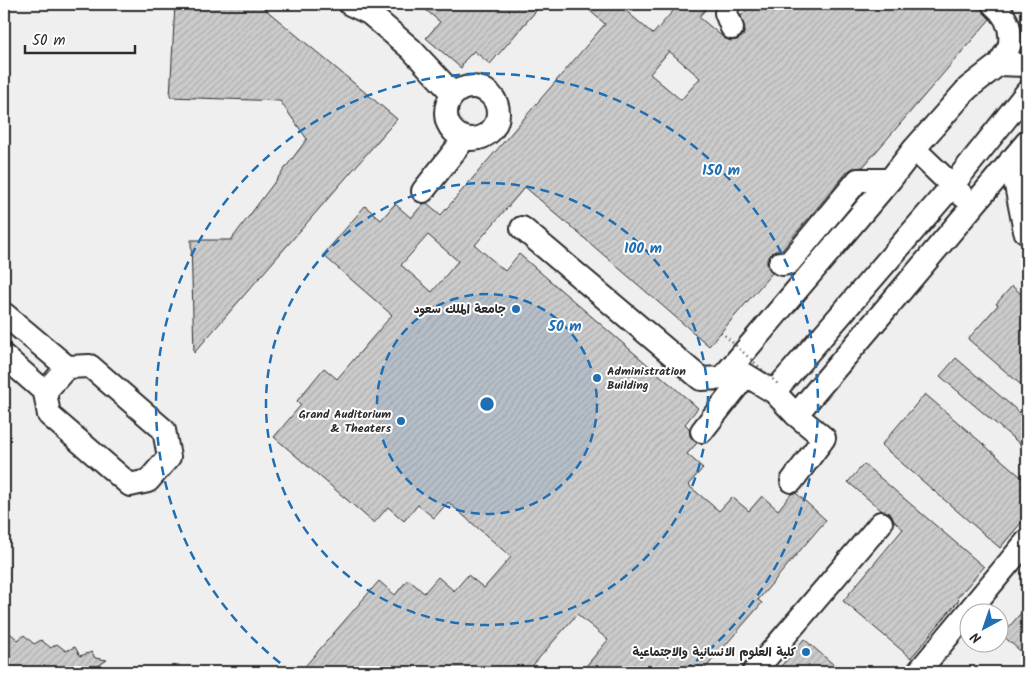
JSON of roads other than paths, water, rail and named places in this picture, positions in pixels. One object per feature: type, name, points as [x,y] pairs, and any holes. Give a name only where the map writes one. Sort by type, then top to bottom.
[{"type":"street","points":[[350,4],[369,13],[411,49],[453,94]]},
{"type":"street","points":[[728,4],[726,13],[732,28]]},
{"type":"street","points":[[522,228],[701,379],[722,378],[890,180],[914,149],[968,88],[999,64],[1010,44],[1009,27],[1000,10],[993,4]]},
{"type":"street","points":[[999,64],[1027,65]]},
{"type":"street","points":[[469,86],[477,87],[492,95],[499,110],[498,118],[496,126],[482,138],[474,140],[465,138],[456,134],[450,128],[446,120],[446,110],[453,94],[469,86]]},
{"type":"street","points":[[776,389],[952,186],[1027,92]]},
{"type":"street","points":[[423,191],[465,138]]},
{"type":"street","points":[[796,415],[1027,142]]},
{"type":"street","points":[[914,149],[972,206]]},
{"type":"street","points":[[1011,160],[1025,231],[1027,232]]},
{"type":"street","points":[[780,263],[789,263],[858,180],[890,180]]},
{"type":"street","points":[[4,314],[67,367],[90,366],[164,430],[169,457],[148,481],[130,485],[49,415],[45,392],[4,356]]},
{"type":"street","points":[[45,392],[67,367]]},
{"type":"street","points":[[702,431],[746,375],[776,389],[796,415],[824,438],[792,481]]},
{"type":"street","points":[[754,672],[880,523]]},
{"type":"street","points":[[919,671],[1027,541]]},
{"type":"place","name":"جامعة الملك سعود","points":[[516,309]]},
{"type":"place","name":"Administration Building","points":[[597,378]]},
{"type":"place","name":"Grand Auditorium & Theaters","points":[[401,421]]},
{"type":"place","name":"كلية العلوم الانسانية والاجتماعية","points":[[806,652]]}]
